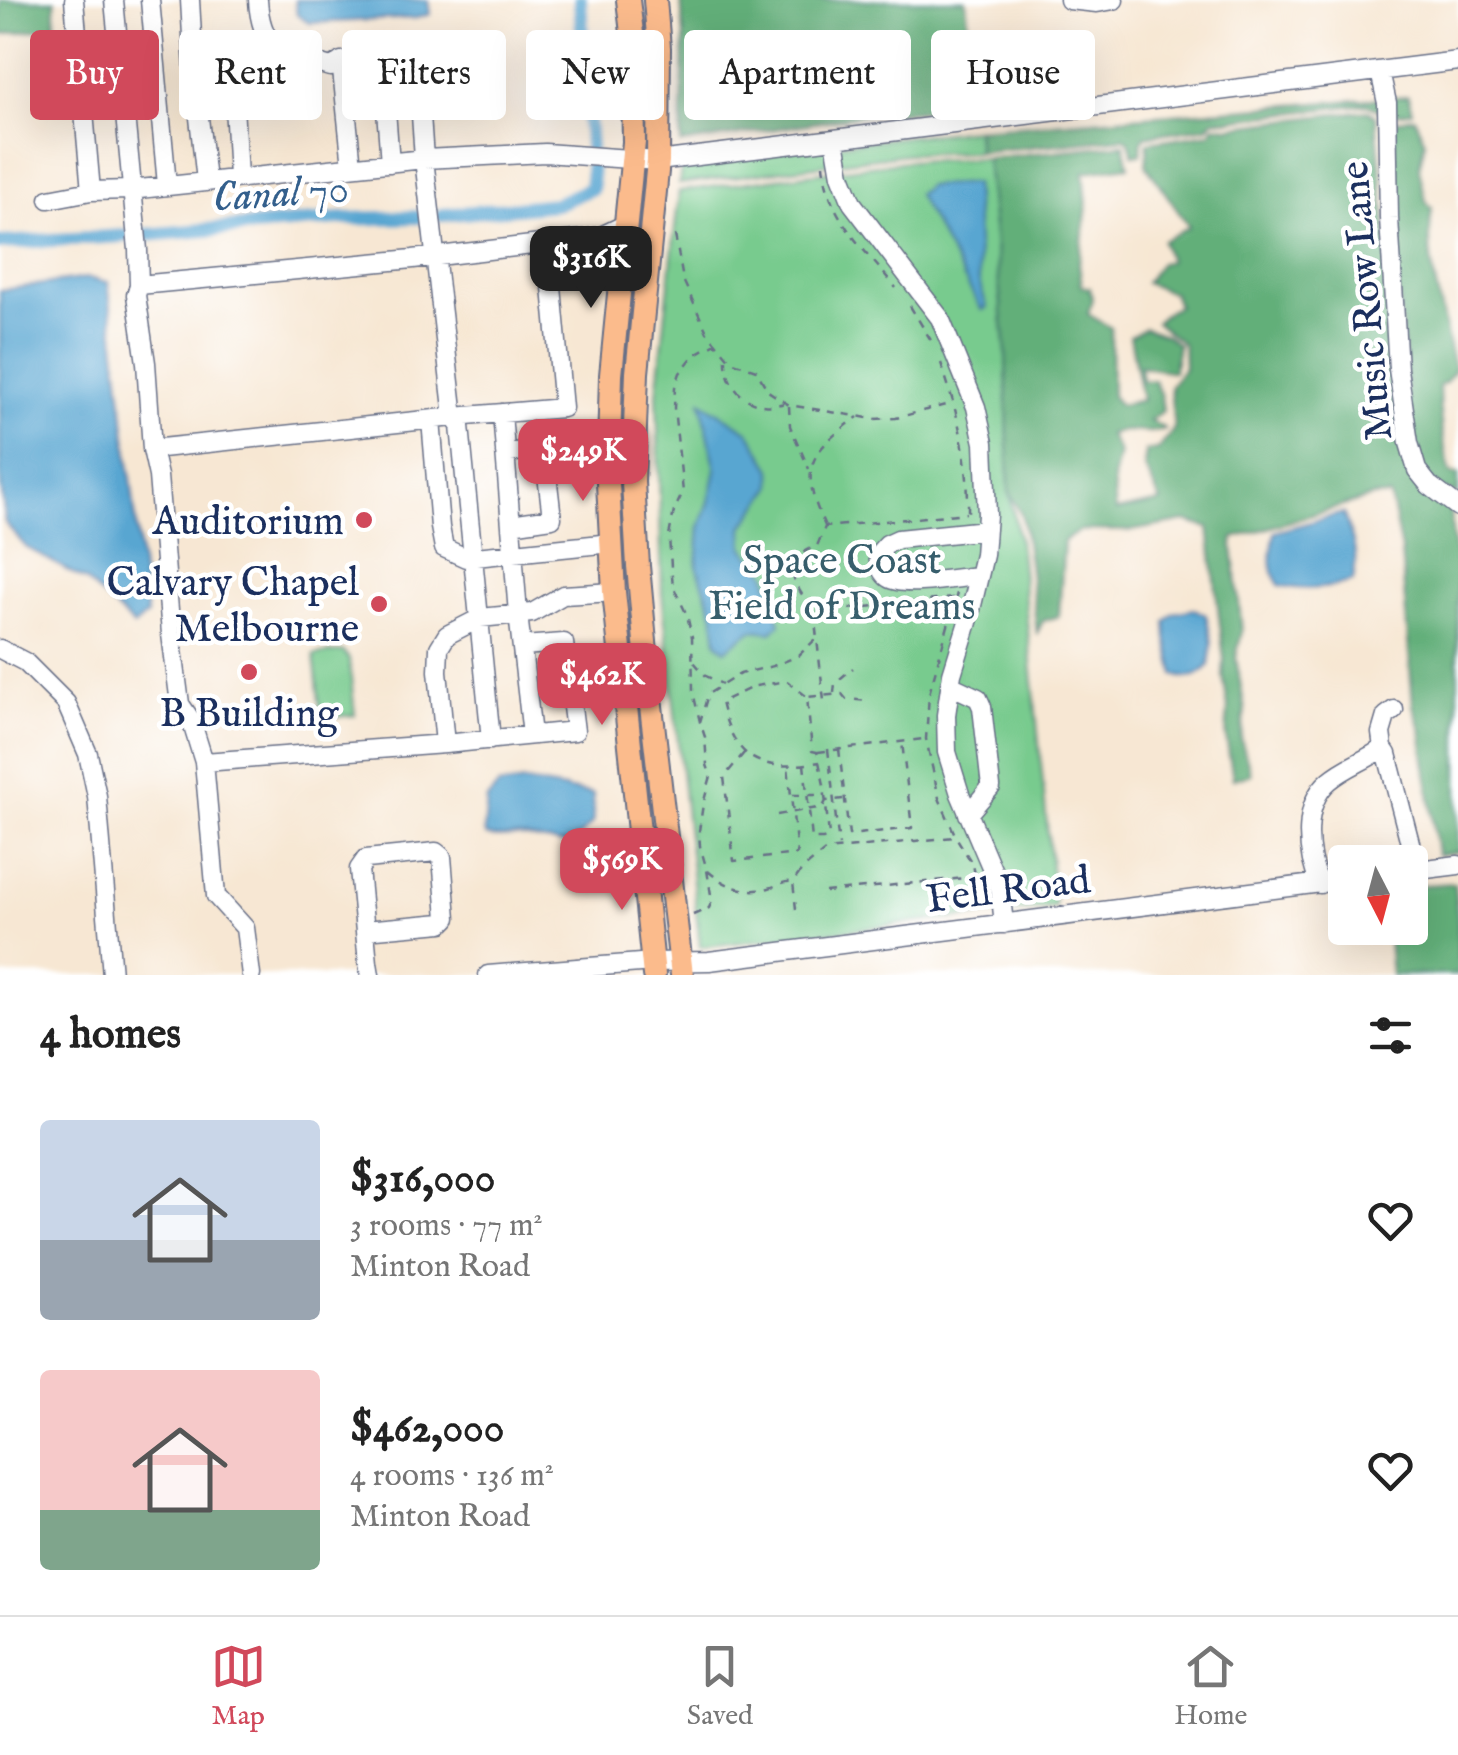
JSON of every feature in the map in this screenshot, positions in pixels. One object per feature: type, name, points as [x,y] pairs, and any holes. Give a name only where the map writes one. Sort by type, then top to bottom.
[{"type":"main road","points":[[628,0],[633,161],[611,374],[608,484],[614,592],[654,969]]},
{"type":"main road","points":[[654,0],[659,48],[658,161],[636,373],[633,482],[638,566],[681,969]]},
{"type":"main road","points":[[611,544],[638,566]]},
{"type":"main road","points":[[614,592],[638,566]]},
{"type":"street","points":[[74,0],[91,191]]},
{"type":"street","points":[[114,0],[138,250],[136,296],[180,704],[192,720],[204,762],[216,896],[245,928],[251,975]]},
{"type":"street","points":[[150,0],[167,185]]},
{"type":"street","points":[[190,0],[192,30]]},
{"type":"street","points":[[258,0],[263,30]]},
{"type":"street","points":[[1070,0],[1114,0]]},
{"type":"street","points":[[322,64],[331,67],[341,61],[352,166]]},
{"type":"street","points":[[49,199],[91,191],[424,160],[546,153],[658,161],[1458,61]]},
{"type":"street","name":"Music Row Lane","points":[[1380,70],[1387,103],[1388,218],[1398,369],[1409,443],[1417,470],[1458,508]]},
{"type":"street","points":[[199,120],[206,181]]},
{"type":"street","points":[[235,120],[238,177]]},
{"type":"street","points":[[387,120],[390,163]]},
{"type":"street","points":[[421,120],[454,417],[460,426],[470,557],[492,740]]},
{"type":"street","points":[[835,140],[852,203],[940,318],[976,407],[984,443],[988,515],[979,576],[950,685],[947,752],[1000,888],[1004,924]]},
{"type":"street","points":[[138,285],[583,239],[601,236],[626,224]]},
{"type":"street","points":[[583,239],[623,260]]},
{"type":"street","points":[[152,449],[563,408],[548,243]]},
{"type":"street","points":[[502,413],[532,735]]},
{"type":"street","points":[[432,420],[444,548],[470,557],[611,544]]},
{"type":"street","points":[[505,453],[544,449],[552,518],[510,524]]},
{"type":"street","points":[[979,576],[899,583],[885,576],[878,554],[898,539],[986,530]]},
{"type":"street","points":[[445,744],[438,671],[439,648],[447,635],[480,618],[532,613],[563,595],[614,592]]},
{"type":"street","points":[[204,762],[575,731],[564,643],[522,646]]},
{"type":"street","points":[[0,649],[25,662],[66,703],[88,754],[97,796],[112,975]]},
{"type":"street","points":[[950,685],[978,698],[982,706],[991,787],[968,814]]},
{"type":"street","points":[[1394,710],[1386,716],[1381,733],[1408,845]]},
{"type":"street","points":[[1320,884],[1314,870],[1309,831],[1313,802],[1329,781],[1384,748]]},
{"type":"street","points":[[365,930],[442,923],[447,918],[442,857],[436,852],[366,859],[360,869],[365,930],[370,975]]},
{"type":"street","points":[[1428,869],[1458,865]]},
{"type":"street","name":"Fell Road","points":[[488,975],[681,969],[1328,883]]},
{"type":"path","points":[[674,235],[682,280],[707,332],[731,361],[756,370],[768,391],[788,404]]},
{"type":"path","points":[[691,915],[709,908],[712,901],[699,831],[711,776],[693,692],[687,615],[672,586],[669,536],[682,492],[674,408],[680,373],[694,355],[716,343]]},
{"type":"path","points":[[727,356],[728,378],[740,394],[763,406],[788,404],[896,418],[954,403]]},
{"type":"path","points":[[788,404],[790,426],[809,471],[815,505],[825,527]]},
{"type":"path","points":[[809,471],[816,453],[860,416]]},
{"type":"path","points":[[814,611],[824,698]]},
{"type":"path","points":[[700,722],[708,694],[740,674],[798,656],[818,637]]},
{"type":"path","points":[[693,661],[706,676],[722,684]]},
{"type":"path","points":[[834,695],[835,683],[853,668]]},
{"type":"path","points":[[820,762],[768,764],[744,753],[726,726],[721,702],[751,687],[788,681],[808,697],[842,694],[846,699],[869,701]]},
{"type":"path","points":[[804,764],[812,839],[829,836],[820,762],[812,751],[808,697]]},
{"type":"path","points":[[816,752],[926,739]]},
{"type":"path","points":[[839,749],[849,835],[912,828],[902,742]]},
{"type":"path","points":[[828,750],[839,847]]},
{"type":"path","points":[[744,753],[724,776],[734,861],[797,854],[788,766]]},
{"type":"path","points":[[823,778],[842,776]]},
{"type":"path","points":[[790,795],[825,794]]},
{"type":"path","points":[[826,801],[844,799]]},
{"type":"path","points":[[778,816],[823,807],[826,801]]},
{"type":"path","points":[[828,824],[847,822]]},
{"type":"path","points":[[888,824],[893,830]]},
{"type":"path","points":[[796,909],[793,882],[826,850],[956,836]]},
{"type":"path","points":[[707,870],[734,888],[752,892],[784,881],[793,882]]},
{"type":"path","points":[[826,892],[976,876]]},
{"type":"path","points":[[710,886],[718,880]]},
{"type":"green space","points":[[0,0],[55,0],[55,27],[0,35]]},
{"type":"green space","points":[[681,0],[966,0],[969,30],[931,30],[931,110],[911,111],[911,30],[684,30],[684,38]]},
{"type":"green space","points":[[684,38],[684,120],[832,120],[681,144]]},
{"type":"green space","points":[[1408,96],[1412,111],[1384,113],[1367,104],[1214,119],[1207,127],[1145,136],[1141,154],[1133,155],[1129,141],[1124,138],[978,152],[976,129]]},
{"type":"green space","points":[[1368,110],[1376,117],[1406,452],[1450,509],[1458,565],[1458,852],[1437,855],[1421,728],[1413,706],[1401,550],[1390,496],[1373,497],[1234,538],[1242,631],[1236,658],[1245,710],[1241,739],[1251,774],[1233,779],[1209,528],[1185,521],[1131,531],[1081,530],[1064,541],[1059,616],[1043,621],[1037,633],[1022,517],[1009,491],[1006,351],[986,158],[1124,144],[1129,166],[1084,172],[1087,206],[1079,263],[1082,286],[1090,288],[1092,299],[1088,314],[1111,328],[1112,396],[1120,405],[1142,400],[1130,336],[1145,328],[1166,335],[1178,345],[1173,372],[1140,366],[1142,381],[1154,380],[1161,396],[1163,411],[1150,420],[1165,429],[1109,434],[1119,453],[1113,479],[1116,511],[1161,502],[1144,466],[1146,451],[1158,450],[1174,429],[1170,387],[1184,368],[1183,344],[1156,322],[1178,306],[1173,293],[1145,283],[1160,263],[1169,261],[1162,241],[1189,227],[1146,165],[1148,142],[1210,133],[1215,125],[1228,127]]},
{"type":"green space","points":[[1414,117],[1425,141],[1419,168],[1426,201],[1432,208],[1431,261],[1455,369],[1439,386],[1439,397],[1451,474],[1458,474],[1458,495],[1441,489],[1424,473],[1409,414],[1394,241],[1395,121]]},
{"type":"green space","points":[[976,129],[978,152],[907,154],[679,184],[682,161]]},
{"type":"green space","name":"Space Coast Field of Dreams","points":[[986,158],[1006,351],[1009,491],[1019,539],[1055,907],[700,947],[662,594],[657,394],[679,191],[907,161]]},
{"type":"green space","points":[[343,651],[349,659],[355,715],[321,718],[314,655]]},
{"type":"green space","points":[[1454,883],[1458,975],[1391,975],[1388,945],[1428,945],[1428,885]]},
{"type":"water","points":[[295,0],[428,0],[430,14],[417,18],[309,23],[297,15]]},
{"type":"water","points":[[974,183],[979,282],[987,308],[982,310],[917,194],[928,186]]},
{"type":"water","points":[[87,278],[108,282],[147,615],[134,626],[86,581],[26,547],[5,523],[0,474],[0,290]]},
{"type":"water","points":[[701,401],[749,432],[772,469],[772,487],[743,527],[744,548],[766,573],[780,624],[772,632],[752,630],[725,650],[717,642],[714,615],[697,566],[700,527],[716,470]]},
{"type":"water","points":[[1343,513],[1354,547],[1353,581],[1316,588],[1279,585],[1272,566],[1275,532]]},
{"type":"water","points":[[1194,609],[1206,615],[1212,642],[1209,666],[1185,678],[1175,675],[1166,622],[1174,613]]},
{"type":"water","points":[[525,782],[593,794],[593,822],[572,844],[486,836],[487,799],[498,786]]},
{"type":"waterway","points":[[580,0],[590,147]]},
{"type":"waterway","name":"Canal 70","points":[[442,215],[556,204],[592,188],[591,167]]},
{"type":"waterway","name":"Canal 70","points":[[145,235],[339,219],[421,217]]},
{"type":"waterway","name":"Canal 70","points":[[0,243],[124,236]]},
{"type":"place","name":"Auditorium","points":[[364,520]]},
{"type":"place","name":"Calvary Chapel Melbourne","points":[[379,604]]},
{"type":"place","name":"B Building","points":[[249,672]]}]
